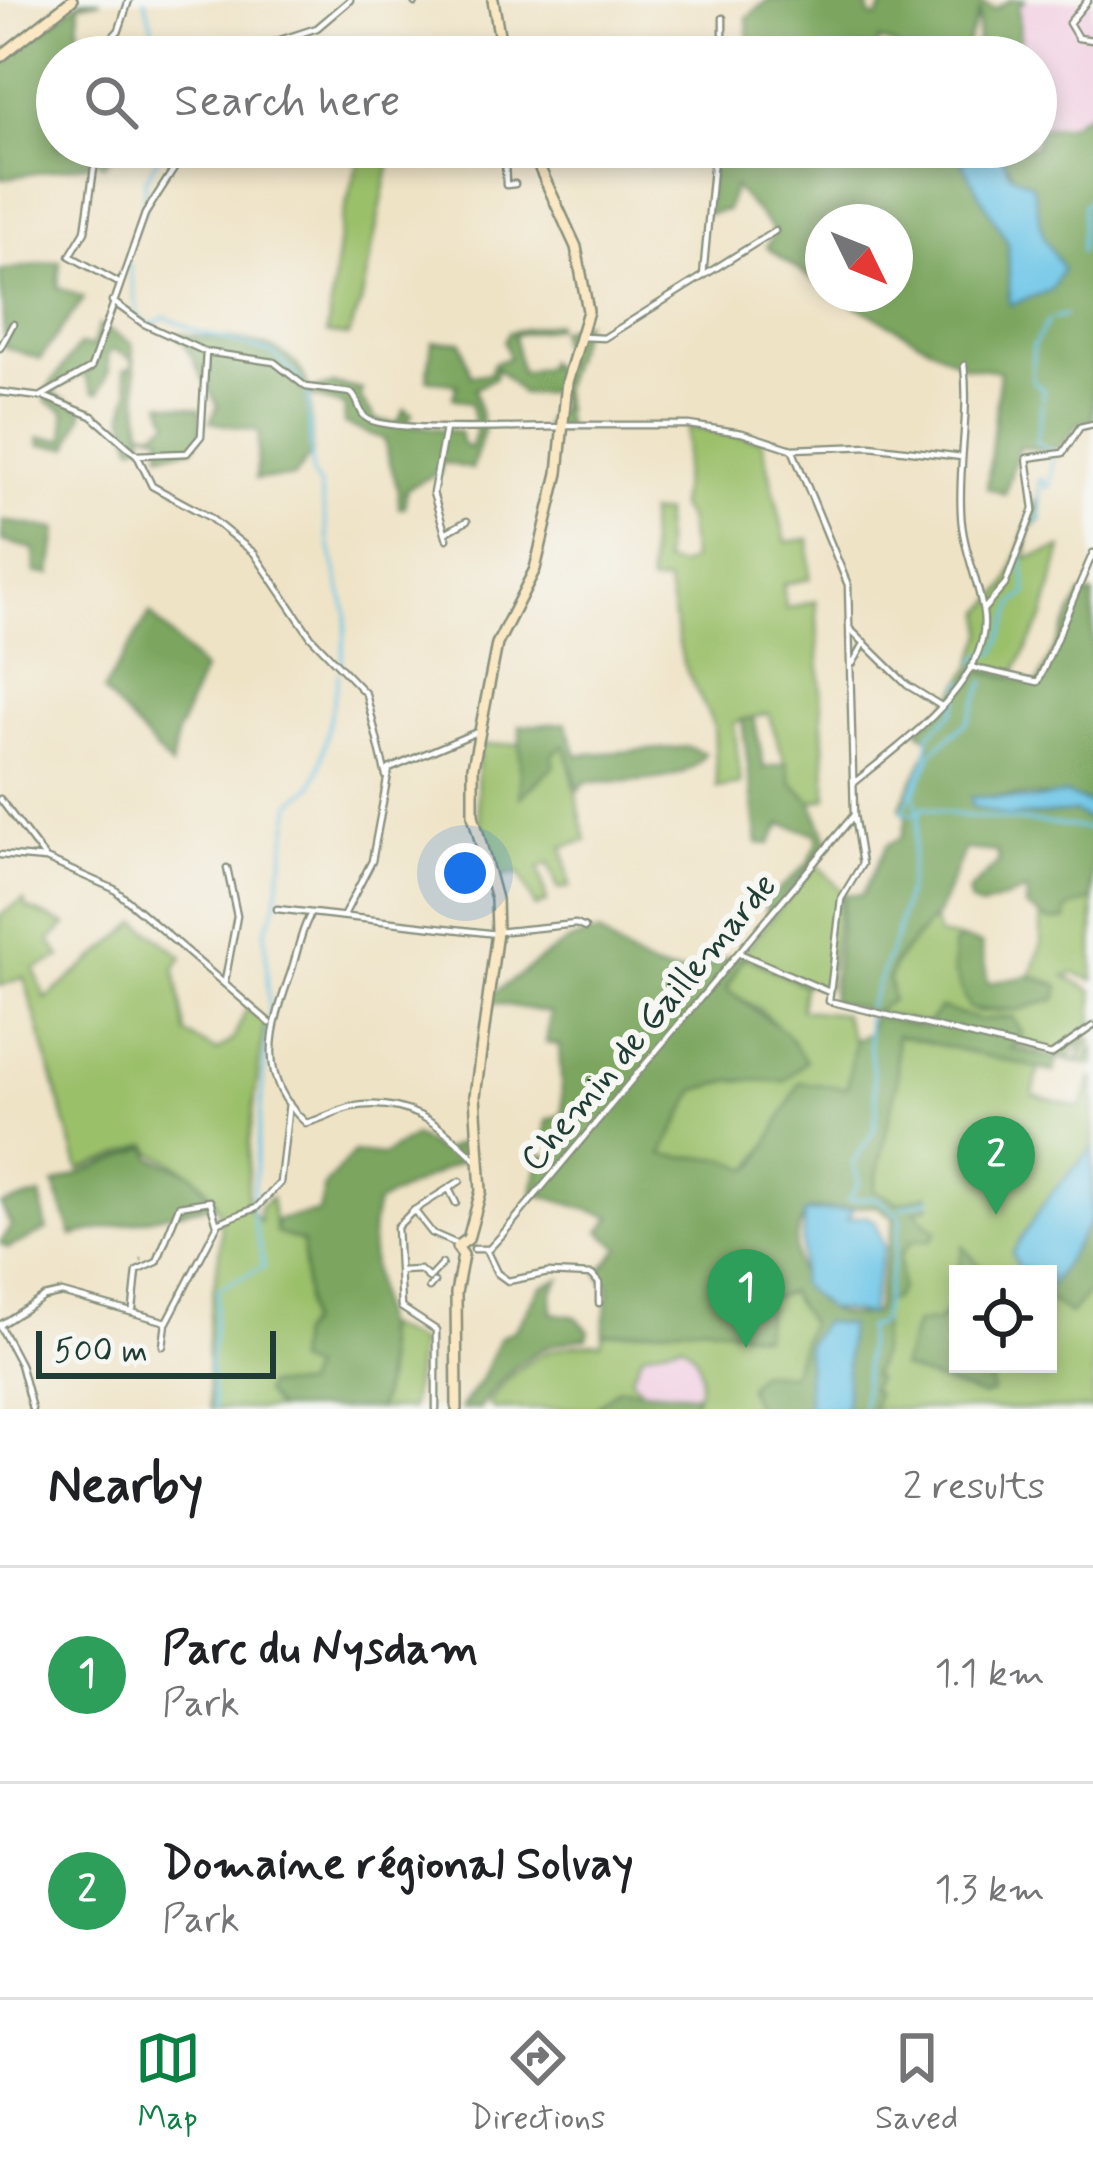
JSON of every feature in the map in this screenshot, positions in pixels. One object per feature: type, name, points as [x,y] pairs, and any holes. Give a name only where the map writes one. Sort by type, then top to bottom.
[{"type":"main road","points":[[0,57],[72,0]]},
{"type":"main road","points":[[493,0],[499,36]]},
{"type":"main road","points":[[457,1409],[455,1293],[478,1204],[481,1162],[475,1096],[497,933],[496,899],[472,804],[478,732],[497,644],[535,569],[564,426],[567,382],[588,300],[584,265],[540,168]]},
{"type":"street","points":[[113,36],[129,0]]},
{"type":"street","points":[[292,36],[317,28],[350,0]]},
{"type":"street","points":[[1088,0],[1069,23],[1074,35],[1093,40]]},
{"type":"street","points":[[723,18],[723,36]]},
{"type":"street","points":[[94,168],[85,231],[70,256],[119,284]]},
{"type":"street","points":[[40,397],[93,366],[147,210],[174,168]]},
{"type":"street","points":[[505,168],[506,185],[514,184]]},
{"type":"street","points":[[703,276],[713,168]]},
{"type":"street","points":[[582,337],[602,339],[775,231]]},
{"type":"street","points":[[112,301],[144,324],[206,352],[268,361],[302,386],[351,393],[364,417],[378,423],[445,428],[706,427],[792,449],[870,446],[962,458]]},
{"type":"street","points":[[0,348],[13,324]]},
{"type":"street","points":[[137,455],[187,453],[198,445],[206,352]]},
{"type":"street","points":[[854,783],[942,707],[981,643],[983,610],[961,515],[968,417],[964,365]]},
{"type":"street","points":[[0,392],[40,397],[97,419],[137,455],[152,487],[209,517],[249,548],[330,662],[366,694],[386,776],[374,856],[344,915]]},
{"type":"street","points":[[983,610],[1005,585],[1034,508],[1029,456],[1063,453],[1081,427],[1093,424]]},
{"type":"street","points":[[445,428],[434,493],[446,536],[467,521]]},
{"type":"street","points":[[792,449],[822,531],[846,576],[850,629],[854,814],[862,867],[841,899],[829,996],[832,1006],[1051,1055],[1093,1026]]},
{"type":"street","points":[[969,667],[1038,682],[1093,554]]},
{"type":"street","points":[[850,629],[907,685],[942,707]]},
{"type":"street","points":[[851,665],[865,642]]},
{"type":"street","points":[[386,776],[407,759],[478,732]]},
{"type":"street","points":[[0,800],[46,859]]},
{"type":"street","name":"Chemin de Gaillemarde","points":[[470,1247],[739,953],[854,814]]},
{"type":"street","points":[[0,855],[46,859],[114,889],[267,1016],[271,1075],[308,1123],[352,1107],[410,1111],[453,1133],[481,1162]]},
{"type":"street","points":[[225,981],[237,925],[226,868]]},
{"type":"street","points":[[277,909],[308,917],[344,915],[497,933],[575,924],[585,928]]},
{"type":"street","points":[[271,1029],[308,917]]},
{"type":"street","points":[[739,953],[829,996]]},
{"type":"street","points":[[163,1346],[166,1323],[197,1274],[217,1226],[231,1214],[256,1208],[280,1184],[289,1103]]},
{"type":"street","points":[[436,1409],[436,1330],[401,1307],[398,1227],[414,1210],[450,1191],[460,1180]]},
{"type":"street","points":[[450,1191],[456,1203]]},
{"type":"street","points":[[133,1311],[142,1263],[157,1262],[174,1211],[183,1203],[210,1201],[217,1226]]},
{"type":"street","points":[[414,1210],[433,1233],[470,1247],[497,1274],[514,1283],[548,1274],[592,1274],[599,1283],[599,1303]]},
{"type":"street","points":[[428,1288],[442,1264]]},
{"type":"street","points":[[401,1271],[420,1270],[433,1277]]},
{"type":"street","points":[[32,1409],[20,1364],[0,1326],[58,1294],[166,1323]]},
{"type":"shaded area","points":[[1025,0],[1093,0],[1093,110],[1082,120],[1057,124],[1057,36],[1020,36],[1019,6]]},
{"type":"shaded area","points":[[680,1343],[696,1352],[701,1365],[696,1394],[644,1392],[631,1378],[643,1353]]},
{"type":"green space","points":[[82,0],[101,0],[79,4],[78,36],[36,36],[36,168],[66,168],[1,179],[0,63]]},
{"type":"green space","points":[[768,0],[866,0],[870,16],[877,18],[887,0],[974,0],[995,9],[1010,0],[1025,0],[1019,6],[1020,36],[978,36],[980,9],[970,36],[749,36],[747,17]]},
{"type":"green space","points":[[1093,110],[1093,419],[1078,423],[1054,448],[1019,446],[1005,494],[987,488],[1000,371],[965,366],[868,312],[913,312],[913,204],[805,204],[805,274],[766,247],[775,232],[734,187],[727,210],[707,214],[711,168],[965,168],[1008,243],[1009,302],[1041,291],[1063,269],[1044,238],[1034,205],[1009,168],[1057,168],[1057,127]]},
{"type":"green space","points":[[357,168],[389,168],[361,303],[348,336],[327,333],[341,222]]},
{"type":"green space","points":[[60,261],[58,287],[84,298],[40,359],[5,347],[0,271]]},
{"type":"green space","points":[[584,322],[561,388],[566,428],[546,432],[545,422],[559,409],[556,392],[522,394],[497,368],[495,377],[475,389],[484,431],[472,469],[442,462],[440,472],[406,489],[405,507],[399,508],[384,439],[344,424],[345,406],[313,397],[310,391],[334,384],[362,390],[360,397],[376,420],[397,423],[405,409],[412,414],[406,424],[460,432],[463,445],[470,448],[476,433],[471,403],[453,398],[457,385],[427,379],[432,342],[461,341],[471,376],[490,373],[494,363],[509,358],[504,341],[509,332],[555,323],[555,328],[514,335],[521,373],[546,367],[547,361],[552,367],[563,363],[558,331]]},
{"type":"green space","points":[[99,325],[132,343],[142,430],[153,432],[169,422],[162,403],[200,409],[200,436],[193,449],[161,453],[161,434],[143,431],[143,442],[133,446],[124,414],[130,391],[124,370],[133,366],[132,359],[114,350],[107,354],[109,371],[99,393],[93,392],[84,373],[50,391],[84,411],[69,447],[40,445],[39,438],[65,439],[64,411],[46,401],[45,392],[79,345],[93,346]]},
{"type":"green space","points":[[179,334],[271,348],[299,369],[309,393],[312,453],[294,477],[256,479],[259,431],[210,422],[218,406]]},
{"type":"green space","points":[[688,427],[762,440],[786,542],[809,539],[810,579],[783,584],[786,609],[816,601],[827,798],[812,802],[792,783],[768,713],[734,723],[741,784],[717,788],[714,726],[683,663],[667,583],[650,583],[648,513],[664,513],[664,563],[680,566],[692,560],[687,518],[679,508]]},
{"type":"green space","points":[[1036,501],[1041,520],[1028,529],[1027,558],[1062,548],[1044,616],[1012,677],[972,665],[984,634],[984,611],[1007,585]]},
{"type":"green space","points":[[3,521],[57,529],[51,574],[35,573],[34,549],[2,541]]},
{"type":"green space","points":[[1081,594],[1093,595],[1093,805],[1054,797],[973,797],[1009,817],[1075,812],[1089,820],[1093,816],[1092,900],[1067,909],[1066,920],[1049,921],[1026,907],[1027,891],[981,907],[971,903],[968,892],[999,862],[997,852],[965,849],[938,913],[895,962],[889,980],[892,1000],[875,1012],[831,1001],[844,894],[862,895],[887,845],[902,837],[907,817],[900,807],[929,748],[929,739],[918,730],[950,701],[970,669],[1037,684]]},
{"type":"green space","points":[[150,613],[203,670],[177,734],[171,767],[103,691]]},
{"type":"green space","points":[[754,717],[764,768],[787,763],[792,783],[812,802],[829,844],[767,917],[765,903],[808,863],[818,842],[815,833],[781,824],[770,844],[758,843],[742,720]]},
{"type":"green space","points":[[566,723],[577,755],[688,747],[705,753],[697,764],[668,777],[585,782],[579,791],[564,745],[552,755],[554,765],[520,797],[520,726]]},
{"type":"green space","points":[[520,744],[521,797],[554,766],[552,755],[565,744],[586,841],[563,847],[570,887],[558,889],[549,863],[539,868],[547,902],[535,907],[519,873],[494,878],[479,812],[480,745]]},
{"type":"green space","points":[[817,864],[842,891],[827,988],[802,983],[742,954]]},
{"type":"green space","points":[[1093,886],[1093,980],[1075,973],[1065,976],[1093,991],[1093,1023],[1058,1052],[1011,1044],[1013,1017],[980,1020],[940,1008],[927,1024],[875,1012],[892,988],[888,980],[901,954],[934,920],[939,935],[962,939],[953,945],[976,1012],[1018,1010],[1054,983],[1031,976],[1041,945],[1041,916],[1065,920],[1067,909]]},
{"type":"green space","points":[[24,900],[27,908],[66,925],[50,941],[61,957],[34,969],[46,999],[138,922],[183,957],[175,968],[186,1034],[217,1051],[233,1040],[248,1006],[265,1022],[249,1144],[247,1207],[260,1221],[259,1207],[271,1198],[276,1233],[303,1242],[307,1323],[298,1335],[295,1362],[310,1369],[304,1386],[265,1393],[277,1409],[210,1409],[209,1326],[221,1237],[214,1199],[202,1183],[153,1153],[148,1144],[79,1170],[24,977],[0,986],[0,915]]},
{"type":"green space","points":[[600,933],[636,960],[676,973],[728,957],[744,957],[726,989],[786,1033],[806,1061],[785,1081],[732,1080],[696,1090],[662,1155],[727,1159],[749,1169],[757,1164],[800,1082],[847,1088],[855,1039],[868,1034],[872,1016],[926,1028],[940,1008],[980,1020],[1013,1017],[1023,1035],[1011,1048],[1057,1058],[1054,1072],[896,1035],[897,1081],[874,1190],[899,1203],[928,1195],[929,1206],[915,1211],[936,1232],[930,1241],[912,1241],[900,1255],[901,1288],[893,1300],[884,1301],[872,1375],[876,1378],[871,1389],[876,1393],[873,1409],[846,1409],[848,1325],[823,1322],[807,1345],[808,1409],[756,1409],[748,1387],[759,1372],[791,1374],[809,1323],[789,1292],[769,1299],[763,1336],[704,1325],[603,1334],[609,1286],[598,1274],[619,1248],[600,1231],[612,1217],[533,1193],[540,1154],[556,1160],[575,1135],[544,1138],[547,1120],[563,1114],[559,1045],[546,1043],[550,1013],[491,1002],[492,994],[543,957],[585,935]],"holes":[[[877,1206],[894,1218],[875,1312],[852,1316],[833,1312],[817,1301],[805,1285],[796,1246],[799,1227],[809,1210]]]},
{"type":"green space","points":[[962,939],[981,944],[988,983],[1031,976],[1059,986],[1056,999],[1018,1010],[969,1009],[954,972],[953,945]]},
{"type":"green space","points":[[744,957],[804,986],[801,1010],[843,1014],[855,1045],[848,1088],[810,1085],[750,1169],[661,1155],[696,1090],[732,1080],[785,1081],[793,1041],[759,1009],[725,989]]},
{"type":"green space","points":[[895,1021],[1056,1058],[1080,1039],[1085,1037],[1092,1040],[1080,1058],[1083,1039],[1072,1055],[1061,1057],[1084,1061],[1093,1048],[1093,1065],[1057,1058],[1054,1072],[1039,1069],[1033,1095],[1081,1108],[1093,1077],[1093,1409],[863,1409],[871,1326],[901,1217],[874,1191],[898,1073]]},
{"type":"green space","points":[[414,1136],[441,1152],[463,1142],[471,1156],[377,1203],[372,1254],[384,1357],[378,1409],[277,1409],[264,1393],[267,1385],[303,1386],[310,1369],[295,1363],[298,1335],[307,1323],[303,1242],[276,1233],[277,1220],[319,1212],[325,1185],[354,1152],[383,1155]]},
{"type":"green space","points":[[148,1147],[152,1158],[193,1174],[214,1204],[72,1236],[54,1184]]},
{"type":"green space","points":[[40,1195],[47,1230],[8,1248],[0,1243],[11,1226],[1,1205]]},
{"type":"green space","points":[[1093,1206],[1093,1287],[1070,1314],[1057,1305],[1057,1275],[1091,1220]]},
{"type":"green space","points":[[963,1246],[979,1265],[959,1265]]},
{"type":"green space","points":[[560,1279],[552,1291],[552,1313],[576,1317],[589,1331],[587,1338],[538,1351],[501,1381],[480,1409],[460,1409],[480,1382],[500,1337],[515,1330],[541,1286]]},
{"type":"green space","points":[[789,1292],[809,1323],[792,1374],[759,1372],[748,1387],[756,1409],[692,1409],[699,1390],[699,1364],[681,1343],[643,1353],[631,1378],[644,1392],[618,1388],[595,1409],[495,1409],[488,1404],[511,1376],[536,1357],[566,1346],[601,1343],[603,1334],[704,1324],[763,1336],[769,1299]]},
{"type":"green space","points":[[949,1308],[949,1373],[1005,1373],[990,1381],[993,1392],[982,1396],[901,1368],[916,1323],[938,1321]]},
{"type":"green space","points":[[383,1326],[419,1342],[411,1409],[378,1409],[386,1380]]},
{"type":"green space","points":[[618,1388],[696,1394],[692,1409],[595,1409]]},
{"type":"water","points":[[965,168],[1007,168],[1032,185],[1044,238],[1063,269],[1051,290],[1010,305],[1008,243]]},
{"type":"water","points":[[1066,794],[1093,805],[1089,820],[1075,812],[1009,817],[971,806],[972,797],[1032,800]]},
{"type":"water","points":[[1093,1148],[1091,1220],[1057,1275],[1057,1265],[1018,1265],[1012,1253],[1048,1197]]},
{"type":"water","points":[[853,1209],[847,1219],[865,1216],[875,1221],[884,1247],[869,1315],[827,1308],[800,1284],[804,1213]]},
{"type":"water","points":[[823,1322],[848,1325],[846,1409],[808,1409],[807,1345]]},
{"type":"waterway","points":[[145,0],[154,36]]},
{"type":"waterway","points":[[144,213],[145,180],[152,168]]},
{"type":"waterway","points":[[1081,251],[1084,205],[1093,195]]},
{"type":"waterway","points":[[129,264],[138,317],[152,325],[165,317],[273,353]]},
{"type":"waterway","points":[[1054,318],[1065,315]]},
{"type":"waterway","points":[[1042,400],[1043,389],[1032,380],[1033,346],[1049,320]]},
{"type":"waterway","points":[[275,355],[302,381]]},
{"type":"waterway","points":[[308,392],[312,474],[320,486],[328,540]]},
{"type":"waterway","points":[[1042,405],[1036,442],[1052,451]]},
{"type":"waterway","points":[[1030,526],[1032,520],[1041,520],[1039,483],[1042,479],[1047,488],[1050,485],[1053,458]]},
{"type":"waterway","points":[[329,544],[347,614]]},
{"type":"waterway","points":[[975,661],[987,652],[996,653],[1015,603],[1027,593],[1021,551]]},
{"type":"waterway","points":[[341,667],[347,616]]},
{"type":"waterway","points":[[275,907],[292,803],[313,785],[320,766],[339,674]]},
{"type":"waterway","points":[[964,681],[953,712],[929,734],[926,760],[902,812],[919,815],[923,807],[1093,830]]},
{"type":"waterway","points":[[868,1009],[896,937],[907,890],[919,815],[914,794],[933,751],[968,721],[985,681]]},
{"type":"waterway","points":[[269,1015],[265,931],[274,910]]},
{"type":"waterway","points":[[863,1409],[867,1327],[881,1323],[901,1217],[877,1198],[848,1200],[859,1183],[853,1163],[874,1131],[877,1108],[866,1015]]},
{"type":"waterway","points":[[252,1209],[268,1024]]},
{"type":"waterway","points":[[901,1208],[931,1199]]},
{"type":"waterway","points":[[214,1409],[210,1365],[218,1289],[264,1267],[252,1213]]},
{"type":"place","name":"Domaine régional Solvay","points":[[996,1215]]},
{"type":"place","name":"Parc du Nysdam","points":[[746,1348]]}]
